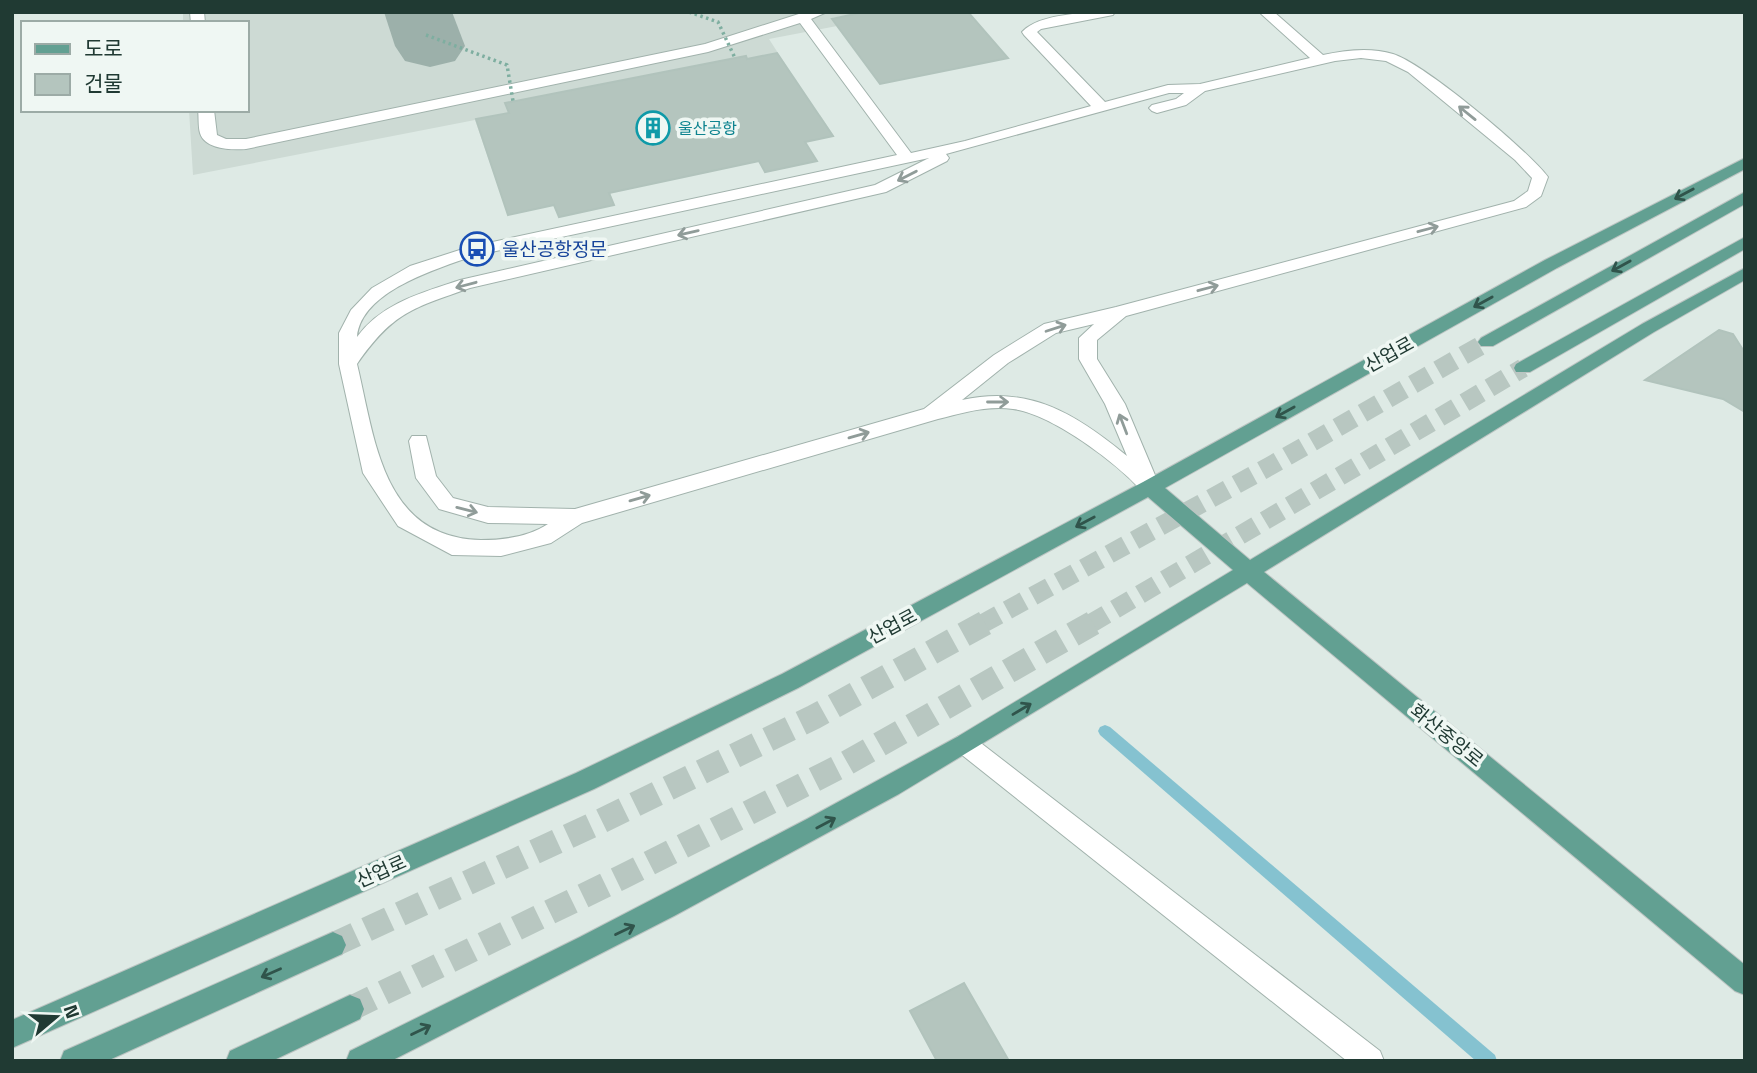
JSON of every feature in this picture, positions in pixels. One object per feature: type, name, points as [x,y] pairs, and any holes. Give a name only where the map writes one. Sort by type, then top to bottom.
[{"type":"main road","name":"산업로","points":[[12,1034],[585,781],[790,681],[1150,487],[1550,264],[1745,163]]},
{"type":"main road","points":[[1487,342],[1745,197]]},
{"type":"main road","points":[[1523,368],[1745,242]]},
{"type":"main road","points":[[360,1061],[642,921],[863,803],[965,744],[1624,343],[1745,273]]},
{"type":"main road","name":"화산중앙로","points":[[1150,487],[1745,982]]},
{"type":"main road","points":[[74,1061],[333,945]]},
{"type":"main road","points":[[240,1061],[350,1009]]},
{"type":"lane","points":[[206,112],[208,135],[233,146],[246,144],[708,48],[820,12]]},
{"type":"lane","points":[[1101,107],[1028,32],[1037,26],[1108,12]]},
{"type":"lane","points":[[1266,12],[1321,60]]},
{"type":"lane","points":[[803,18],[907,158]]},
{"type":"lane","points":[[575,516],[544,537],[501,548],[452,547],[405,521],[373,473],[348,364],[348,333],[357,314],[378,292],[416,270],[470,252],[968,145],[1168,89],[1199,88],[1321,60],[1370,55],[1389,57],[1413,69],[1521,157],[1540,177],[1535,193],[1520,204],[1119,313],[1050,328],[1001,359],[931,414]]},
{"type":"lane","points":[[1157,108],[1181,102],[1199,88]]},
{"type":"lane","points":[[348,364],[371,331],[406,304],[466,284],[880,189],[968,145]]},
{"type":"lane","points":[[1119,313],[1088,338],[1088,359],[1115,404],[1150,487]]},
{"type":"lane","points":[[419,441],[426,478],[446,504],[488,515],[575,516],[931,414],[979,402],[1015,402],[1048,413],[1089,436],[1150,487]]},
{"type":"lane","points":[[965,744],[1370,1061]]},
{"type":"path","points":[[689,12],[718,22],[735,58]]},
{"type":"path","points":[[426,35],[507,65],[513,101]]},
{"type":"shaded area","name":"울산공항","points":[[183,12],[864,12],[832,18],[837,26],[769,39],[787,67],[781,68],[812,117],[820,115],[834,136],[805,142],[817,161],[765,172],[758,161],[610,193],[614,205],[559,217],[554,205],[508,215],[475,120],[193,175],[189,112],[248,112],[248,21],[183,21]]},
{"type":"building","points":[[864,12],[968,12],[1008,58],[880,84],[832,19]]},
{"type":"building","name":"울산공항","points":[[777,53],[833,136],[805,142],[817,161],[765,172],[759,161],[609,193],[614,205],[559,217],[554,205],[508,215],[476,119],[509,113],[505,103],[746,56],[747,59]]},
{"type":"building","points":[[1719,330],[1733,334],[1745,353],[1745,412],[1723,399],[1645,380]]},
{"type":"building","points":[[964,983],[1009,1061],[937,1061],[910,1011]]},
{"type":"waterway","points":[[1105,731],[1489,1061]]},
{"type":"taxiway","points":[[418,12],[430,46]]},
{"type":"tunnel","points":[[982,624],[1270,466],[1487,342]]},
{"type":"tunnel","points":[[1090,624],[1523,368]]},
{"type":"tunnel","points":[[333,945],[595,824],[814,717],[985,623]]},
{"type":"tunnel","points":[[350,1009],[622,877],[845,764],[1093,623]]},
{"type":"place","name":"울산공항","points":[[653,128]]},
{"type":"place","name":"울산공항정문","points":[[477,249]]}]
